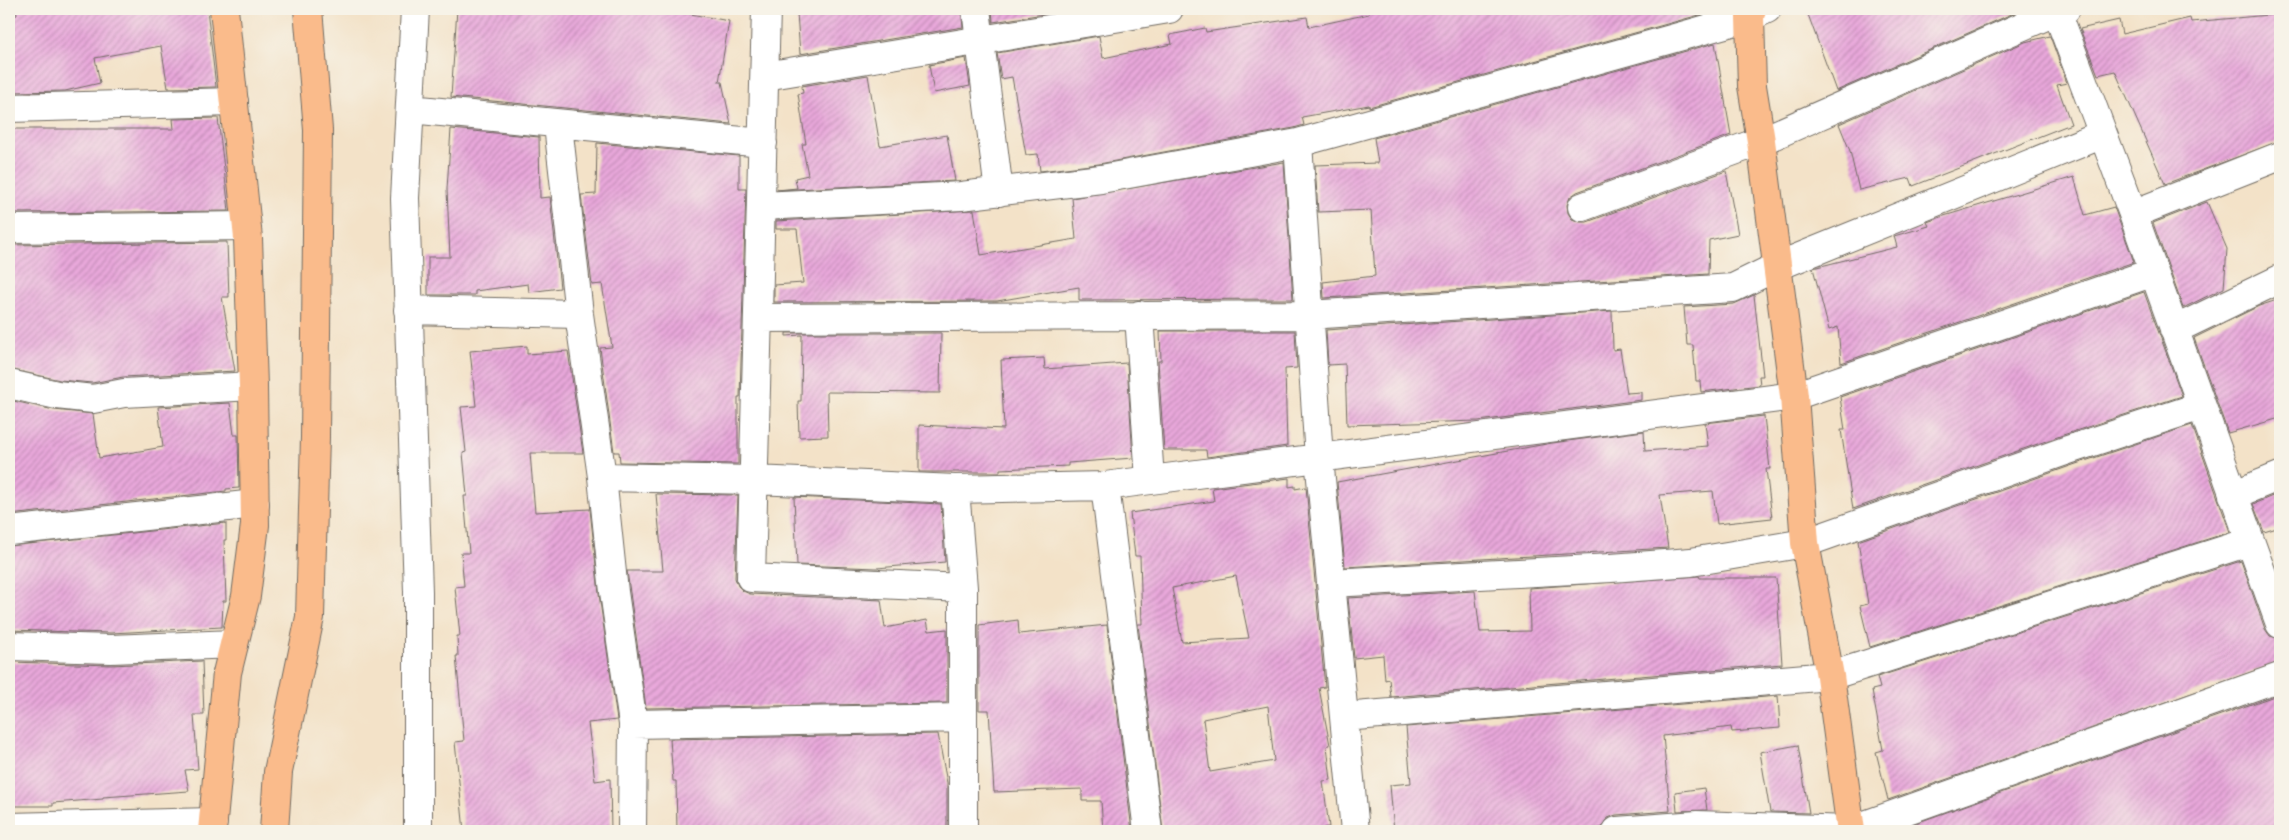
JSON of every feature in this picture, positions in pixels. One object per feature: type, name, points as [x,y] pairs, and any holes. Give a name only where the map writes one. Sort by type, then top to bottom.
[{"type":"main road","points":[[213,827],[227,673],[246,596],[256,525],[254,386],[246,226],[224,9]]},
{"type":"main road","points":[[274,831],[278,772],[310,617],[315,437],[318,130],[308,9]]},
{"type":"main road","points":[[1756,12],[1752,86],[1778,266],[1794,396],[1806,542],[1830,676],[1851,831]]},
{"type":"street","points":[[415,9],[405,198],[418,592],[418,831]]},
{"type":"street","points":[[766,9],[751,578],[963,588]]},
{"type":"street","points":[[976,9],[999,192]]},
{"type":"street","points":[[765,76],[1169,9]]},
{"type":"street","points":[[1582,207],[1761,141],[2060,9],[2249,542],[2280,624]]},
{"type":"street","points":[[762,206],[961,196],[999,192],[1102,179],[1298,143],[1756,12]]},
{"type":"street","points":[[9,108],[234,102]]},
{"type":"street","points":[[410,109],[558,125],[763,143]]},
{"type":"street","points":[[558,125],[579,314],[602,477],[614,592],[633,724],[632,831]]},
{"type":"street","points":[[758,318],[1308,315],[1733,288],[1778,266],[2104,134]]},
{"type":"street","points":[[1298,143],[1319,458],[1355,831]]},
{"type":"street","points":[[2133,214],[2280,156]]},
{"type":"street","points":[[9,229],[246,226]]},
{"type":"street","points":[[602,477],[754,480],[955,489],[1105,486],[1794,396],[2154,272]]},
{"type":"street","points":[[2174,330],[2280,279]]},
{"type":"street","points":[[408,310],[579,314]]},
{"type":"street","points":[[1139,316],[1150,480]]},
{"type":"street","points":[[9,384],[57,395],[93,399],[124,393],[254,386]]},
{"type":"street","points":[[1331,583],[1681,563],[1806,542],[2068,450],[2201,406]]},
{"type":"street","points":[[2233,495],[2280,476]]},
{"type":"street","points":[[1105,486],[1148,831]]},
{"type":"street","points":[[955,489],[963,588],[963,831]]},
{"type":"street","points":[[9,531],[255,504]]},
{"type":"street","points":[[1344,717],[1830,676],[2249,542]]},
{"type":"street","points":[[9,646],[112,649],[234,644]]},
{"type":"street","points":[[1617,831],[1697,825],[1714,828],[1851,831],[2280,677]]},
{"type":"street","points":[[633,724],[963,718]]},
{"type":"street","points":[[9,827],[213,827]]},
{"type":"building","points":[[16,9],[207,9],[216,87],[168,88],[161,46],[95,58],[100,83],[65,91],[9,92],[9,17],[17,15]]},
{"type":"building","points":[[457,9],[686,9],[685,13],[729,21],[719,82],[722,82],[731,124],[451,97]]},
{"type":"building","points":[[845,9],[961,9],[963,27],[800,54],[797,13]]},
{"type":"building","points":[[992,9],[1075,9],[993,22]]},
{"type":"building","points":[[1368,9],[1709,9],[1710,12],[1369,107],[1369,105],[1302,117],[1304,125],[1294,128],[1099,164],[1040,171],[1038,154],[1026,155],[1012,77],[1001,79],[997,53],[1099,36],[1103,58],[1172,44],[1170,35],[1205,28],[1206,32],[1307,17],[1309,27],[1369,14]]},
{"type":"building","points":[[1806,9],[2023,9],[1836,91]]},
{"type":"building","points":[[2280,14],[2280,141],[2165,184],[2115,71],[2098,75],[2080,29],[2119,20],[2122,34],[2190,18],[2191,22]]},
{"type":"building","points":[[2050,36],[2067,83],[2057,85],[2071,124],[1913,186],[1910,178],[1859,190],[1850,151],[1839,124],[2025,42]]},
{"type":"building","points":[[1715,43],[1731,135],[1577,192],[1570,197],[1567,205],[1568,213],[1572,219],[1587,222],[1726,171],[1738,234],[1709,240],[1708,274],[1324,298],[1323,282],[1375,276],[1371,210],[1318,212],[1315,165],[1378,163],[1374,138]]},
{"type":"building","points":[[966,58],[970,86],[934,93],[929,65]]},
{"type":"building","points":[[868,75],[880,146],[947,135],[955,181],[777,190],[797,188],[795,178],[808,175],[802,144],[806,144],[798,94],[803,93],[802,86]]},
{"type":"building","points":[[218,118],[229,211],[9,213],[9,129],[174,129],[173,119]]},
{"type":"building","points":[[451,129],[539,137],[540,198],[550,197],[560,288],[529,292],[528,284],[475,291],[475,295],[428,295],[428,257],[450,257],[447,189]]},
{"type":"building","points":[[597,143],[739,156],[739,189],[746,189],[740,397],[738,397],[738,464],[620,462],[619,452],[614,452],[600,348],[612,347],[602,284],[592,285],[581,195],[596,194]]},
{"type":"building","points":[[1284,162],[1293,299],[1079,300],[1079,287],[997,301],[774,302],[774,285],[803,283],[797,229],[776,229],[776,221],[974,210],[981,255],[1076,239],[1072,198]]},
{"type":"building","points":[[2074,177],[2085,215],[2114,207],[2134,262],[1841,363],[1838,327],[1829,330],[1813,268],[1897,247],[1894,236],[1929,226],[1927,222]]},
{"type":"building","points":[[2207,202],[2227,249],[2224,288],[2183,308],[2153,223]]},
{"type":"building","points":[[227,242],[229,297],[222,297],[235,371],[123,377],[92,383],[60,380],[9,369],[9,245]]},
{"type":"building","points":[[2144,292],[2182,396],[2063,435],[1853,509],[1841,430],[1845,430],[1840,397]]},
{"type":"building","points":[[1754,295],[1763,376],[1759,376],[1760,385],[1701,392],[1700,381],[1696,381],[1693,345],[1687,345],[1684,307],[1734,304]]},
{"type":"building","points":[[2280,299],[2280,418],[2228,433],[2194,338],[2259,306]]},
{"type":"building","points":[[1612,311],[1613,350],[1620,349],[1627,393],[1641,392],[1641,400],[1478,421],[1347,425],[1345,364],[1328,365],[1326,330]]},
{"type":"building","points":[[1160,331],[1295,331],[1297,368],[1285,369],[1287,446],[1207,457],[1206,450],[1164,450],[1158,361],[1161,361]]},
{"type":"building","points":[[786,333],[941,333],[940,393],[827,392],[828,436],[799,437],[798,401],[801,401],[802,335],[786,336]]},
{"type":"building","points":[[527,346],[527,354],[568,351],[583,453],[530,453],[535,512],[590,509],[599,594],[617,720],[588,723],[595,781],[610,779],[611,831],[464,831],[455,742],[464,741],[456,656],[458,656],[457,636],[460,636],[455,587],[464,586],[461,553],[469,553],[464,496],[467,496],[463,453],[466,452],[461,407],[476,406],[470,351]]},
{"type":"building","points":[[1044,358],[1045,369],[1127,363],[1133,458],[1068,463],[1068,466],[1000,469],[1000,472],[919,472],[919,425],[1004,429],[1001,360]]},
{"type":"building","points":[[9,400],[54,410],[93,414],[99,458],[163,447],[158,407],[230,403],[234,435],[238,435],[239,488],[9,515]]},
{"type":"building","points":[[1764,416],[1770,469],[1766,469],[1772,518],[1717,524],[1713,491],[1660,495],[1668,548],[1345,567],[1337,482],[1552,443],[1644,431],[1645,451],[1708,446],[1705,423]]},
{"type":"building","points":[[2192,425],[2230,532],[1870,647],[1860,606],[1868,604],[1858,541]]},
{"type":"building","points":[[1289,478],[1289,487],[1295,486],[1295,489],[1306,487],[1325,687],[1319,688],[1330,745],[1327,746],[1331,780],[1323,781],[1329,827],[1323,828],[1323,831],[1163,831],[1138,624],[1142,624],[1140,556],[1135,556],[1130,513],[1214,501],[1212,488]],"holes":[[[1236,576],[1249,638],[1182,642],[1172,588]],[[1268,706],[1274,761],[1210,772],[1203,719]]]},
{"type":"building","points":[[2280,493],[2280,527],[2264,532],[2253,504]]},
{"type":"building","points":[[656,494],[738,495],[735,578],[738,586],[743,591],[750,594],[881,600],[885,628],[927,620],[929,631],[947,629],[947,703],[646,708],[627,571],[663,571]]},
{"type":"building","points":[[794,497],[941,504],[945,562],[877,568],[797,565]]},
{"type":"building","points":[[226,523],[226,540],[224,540],[226,601],[223,601],[222,627],[111,633],[9,630],[9,546]]},
{"type":"building","points":[[2241,561],[2265,629],[2270,636],[2280,639],[2280,662],[1888,800],[1876,752],[1883,750],[1872,690],[1880,688],[1877,677]]},
{"type":"building","points":[[1699,576],[1700,578],[1776,578],[1782,664],[1391,697],[1389,679],[1385,680],[1383,655],[1354,658],[1348,598],[1475,591],[1480,632],[1530,631],[1529,588]]},
{"type":"building","points":[[1018,620],[1019,634],[1107,625],[1132,831],[1103,831],[1101,801],[1082,801],[1082,789],[994,792],[989,710],[979,710],[979,625]]},
{"type":"building","points":[[202,661],[204,715],[194,715],[198,769],[185,770],[189,791],[103,797],[103,799],[53,803],[53,806],[9,806],[9,662],[111,665]]},
{"type":"building","points":[[2280,694],[2280,831],[1896,831],[1896,830]]},
{"type":"building","points":[[1778,696],[1780,728],[1732,732],[1731,727],[1663,736],[1670,811],[1616,815],[1608,818],[1602,828],[1557,831],[1394,831],[1390,785],[1411,783],[1406,727]]},
{"type":"building","points":[[938,734],[947,783],[947,831],[677,831],[676,781],[673,781],[670,739]]},
{"type":"building","points":[[1798,745],[1809,813],[1770,812],[1760,752]]},
{"type":"building","points":[[1704,788],[1707,810],[1677,811],[1675,792]]}]
